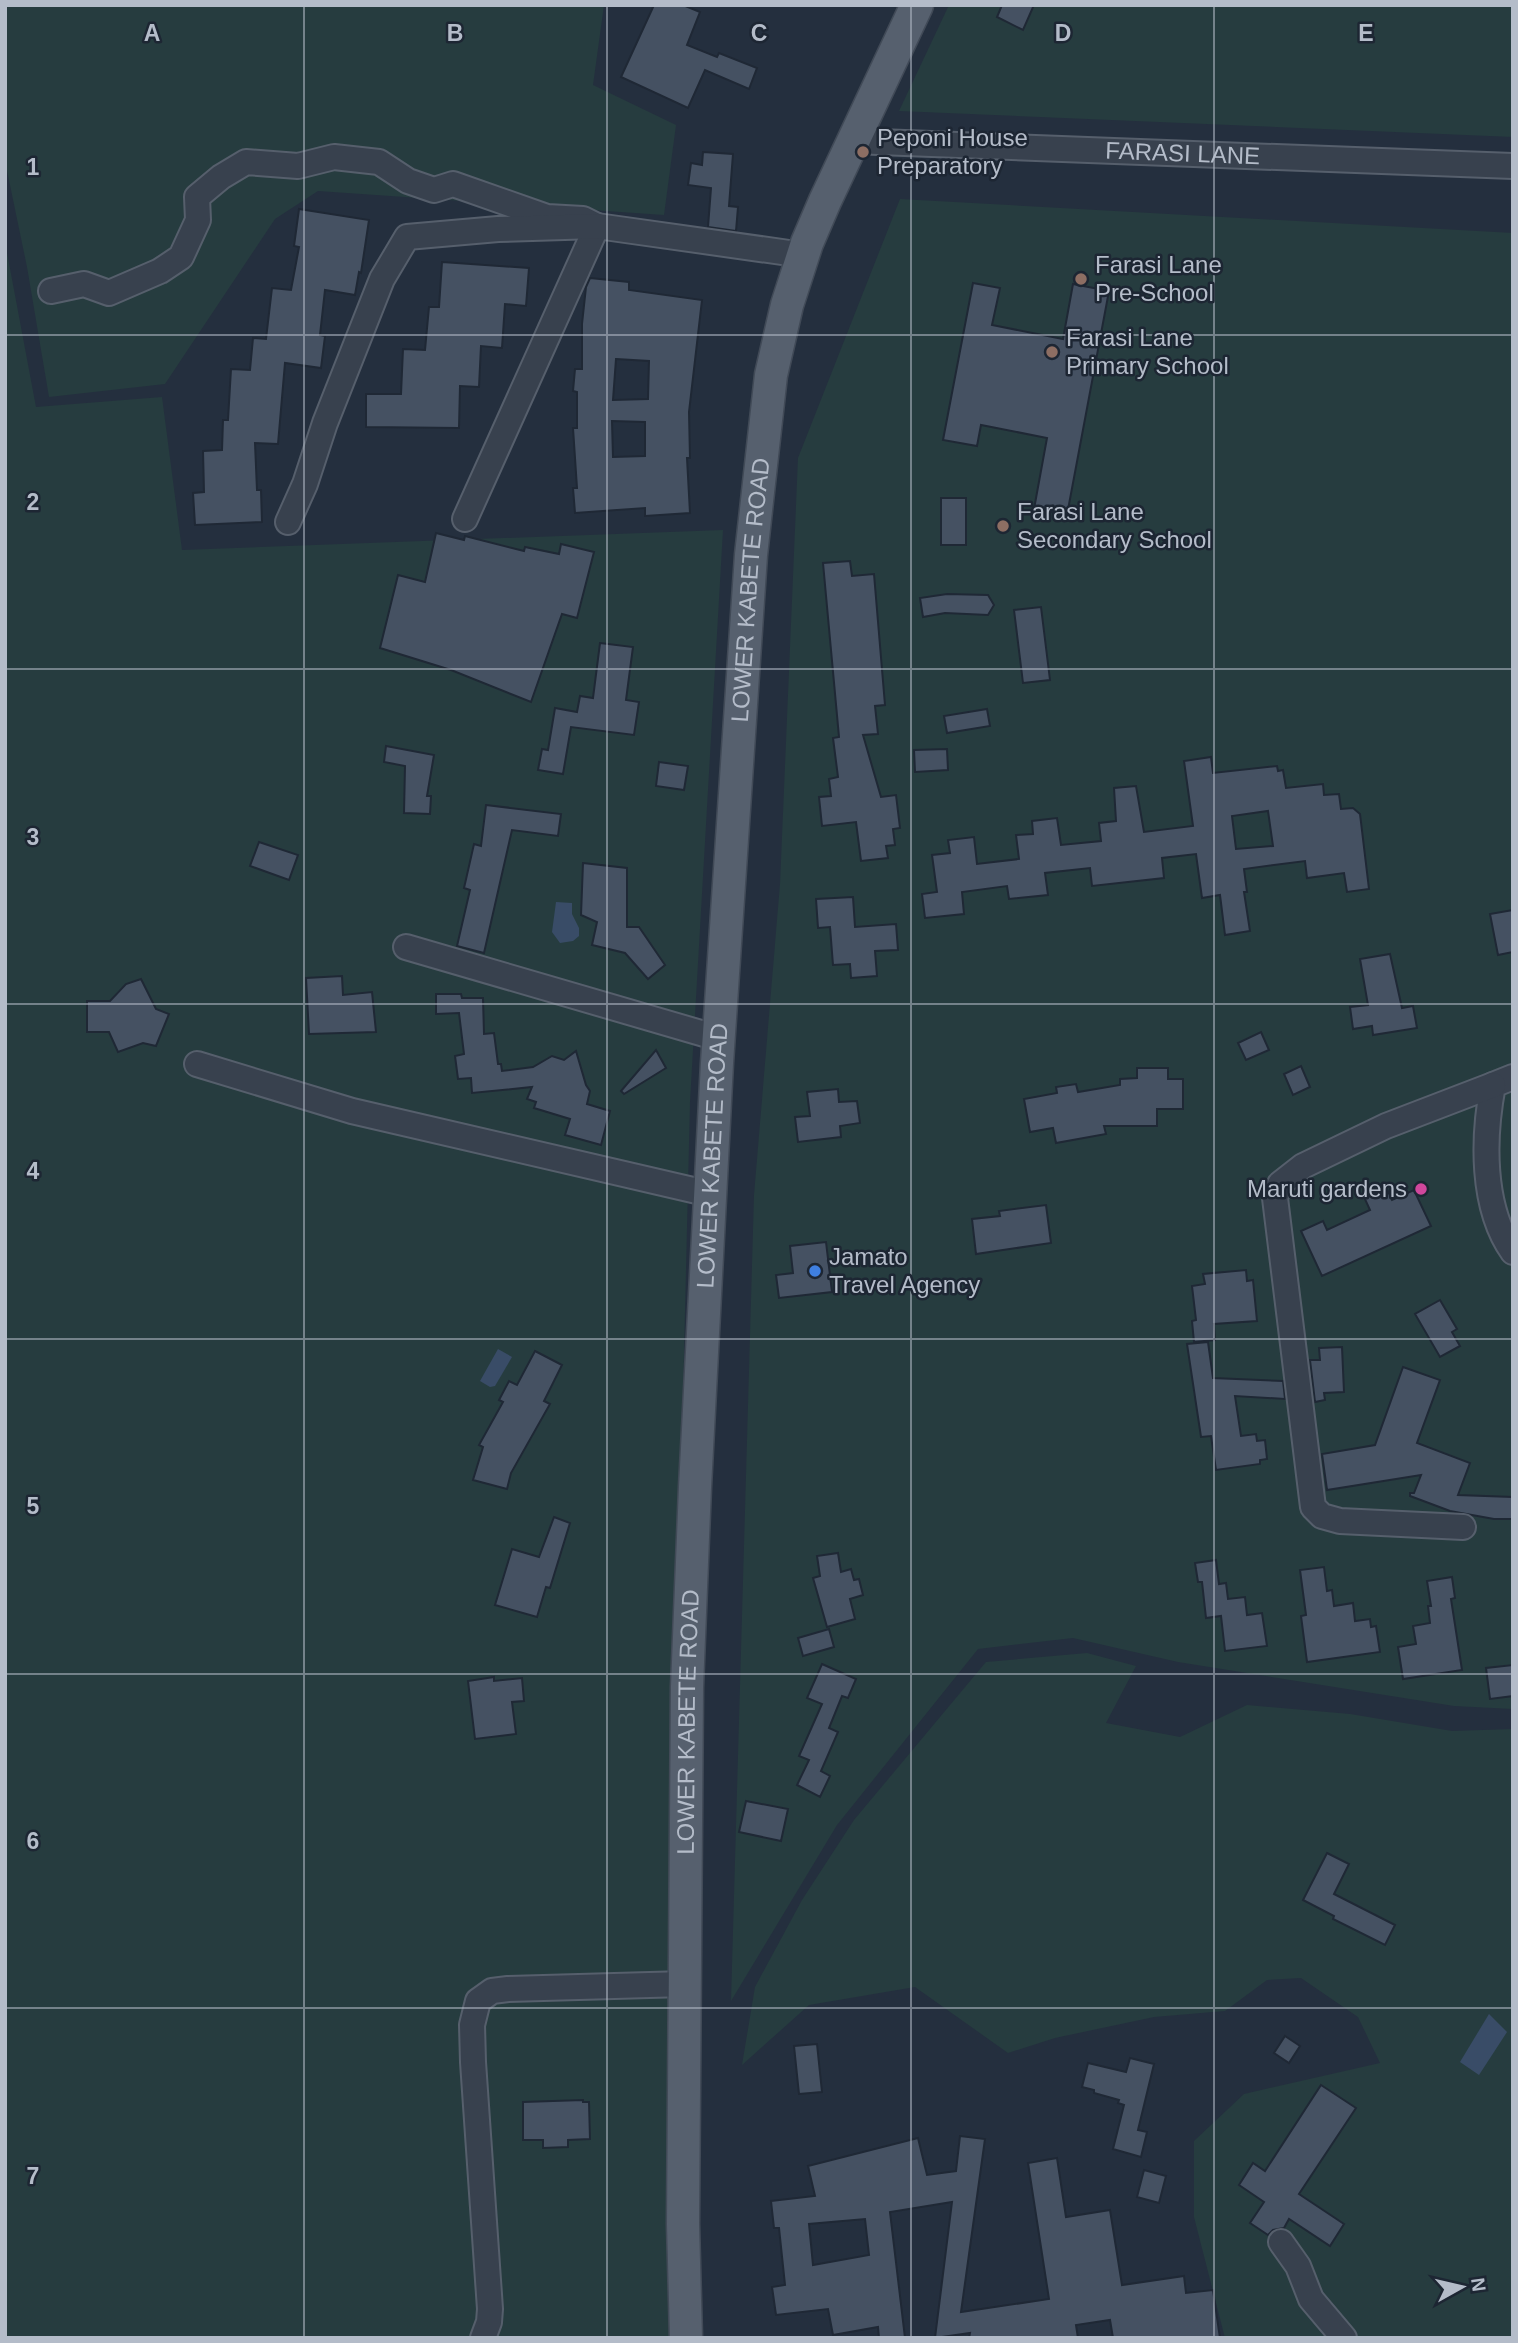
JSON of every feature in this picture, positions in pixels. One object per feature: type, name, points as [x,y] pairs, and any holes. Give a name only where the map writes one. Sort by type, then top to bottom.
[{"type":"main road","name":"LOWER KABETE ROAD","points":[[686,2338],[683,2224],[688,1674],[718,1038],[751,555],[771,375],[787,305],[803,255],[852,141],[917,5]]},
{"type":"street","name":"FARASI LANE","points":[[852,141],[1513,166]]},
{"type":"street","points":[[51,291],[84,284],[109,293],[160,271],[181,257],[198,220],[197,197],[221,177],[246,162],[298,166],[334,157],[379,162],[408,181],[434,190],[453,184],[547,218],[583,219],[597,226]]},
{"type":"street","points":[[465,519],[597,226]]},
{"type":"street","points":[[288,522],[305,484],[325,423],[382,279],[407,237],[498,229],[597,226],[803,255]]},
{"type":"street","points":[[406,947],[718,1038]]},
{"type":"street","points":[[197,1064],[352,1111],[710,1194]]},
{"type":"street","points":[[1503,1081],[1486,1123],[1487,1177],[1504,1236],[1513,1252]]},
{"type":"street","points":[[1463,1527],[1340,1521],[1322,1516],[1313,1507],[1275,1198],[1280,1184],[1303,1166],[1387,1126],[1503,1081]]},
{"type":"street","points":[[483,2338],[490,2309],[473,2062],[472,2025],[478,2001],[492,1991],[508,1989],[685,1984]]},
{"type":"street","points":[[1282,2242],[1298,2266],[1311,2299],[1344,2338]]},
{"type":"green space","points":[[5,5],[604,5],[593,85],[676,125],[664,215],[318,191],[275,219],[165,384],[49,397],[27,267],[5,161]]},
{"type":"green space","points":[[949,5],[1513,5],[1513,137],[899,111]]},
{"type":"green space","points":[[900,199],[1513,233],[1513,1709],[1454,1706],[1178,1662],[1073,1638],[978,1649],[837,1825],[731,2001],[754,1195],[780,884],[798,458]]},
{"type":"green space","points":[[5,242],[36,407],[162,397],[182,550],[723,530],[690,1102],[667,2068],[671,2338],[5,2338]]},
{"type":"green space","points":[[1087,1653],[1136,1666],[1106,1723],[1180,1737],[1247,1705],[1350,1714],[1452,1731],[1513,1729],[1513,2338],[1225,2338],[1194,2217],[1194,2141],[1244,2094],[1380,2063],[1358,2017],[1301,1978],[1267,1980],[1225,2011],[1154,2017],[1055,2038],[1008,2053],[915,1987],[809,2005],[742,2065],[755,1987],[802,1900],[854,1820],[986,1662]]},
{"type":"water","points":[[556,902],[572,903],[572,914],[579,928],[579,936],[573,941],[560,943],[552,932]]},
{"type":"water","points":[[498,1349],[512,1357],[495,1386],[490,1387],[480,1381]]},
{"type":"water","points":[[1489,2014],[1507,2032],[1479,2075],[1460,2062]]},
{"type":"building","points":[[654,5],[683,5],[700,12],[687,45],[717,57],[719,53],[757,68],[749,89],[705,70],[688,108],[621,77]]},
{"type":"building","points":[[1002,5],[1034,5],[1023,30],[997,17]]},
{"type":"building","points":[[703,152],[733,154],[729,206],[738,207],[736,231],[708,227],[711,188],[688,185],[691,163],[702,165]]},
{"type":"building","points":[[299,209],[369,220],[355,295],[325,290],[320,335],[325,336],[321,368],[285,363],[278,444],[255,443],[257,490],[261,490],[262,522],[195,525],[193,493],[204,492],[203,451],[222,450],[223,420],[228,420],[231,369],[250,370],[253,338],[266,339],[272,288],[291,290],[299,247],[294,246]]},
{"type":"building","points":[[442,262],[529,268],[526,306],[505,304],[502,348],[481,346],[479,387],[460,386],[459,428],[366,427],[366,394],[401,394],[403,349],[425,350],[429,307],[439,307]]},
{"type":"building","points":[[590,278],[629,282],[629,290],[702,300],[689,412],[690,458],[687,458],[690,513],[645,516],[645,508],[575,513],[573,488],[577,488],[573,428],[577,428],[577,392],[573,391],[575,369],[582,369],[582,324],[586,287]],"holes":[[[616,359],[649,361],[648,399],[613,400]],[[612,421],[645,422],[645,456],[613,457]]]},
{"type":"building","points":[[973,283],[1000,288],[992,325],[1063,339],[1073,284],[1109,291],[1067,515],[1034,509],[1047,438],[981,425],[977,446],[943,440]]},
{"type":"building","points":[[941,498],[966,498],[966,545],[941,545]]},
{"type":"building","points":[[436,533],[464,540],[465,536],[524,551],[525,547],[559,554],[561,544],[594,552],[577,618],[562,614],[531,702],[451,670],[380,648],[398,575],[425,582]]},
{"type":"building","points":[[850,561],[852,576],[874,574],[885,705],[875,706],[878,734],[863,735],[881,797],[896,795],[900,828],[893,829],[895,845],[886,846],[888,858],[861,861],[856,822],[822,826],[819,797],[831,796],[829,779],[838,777],[833,738],[839,737],[823,563]]},
{"type":"building","points":[[947,594],[988,595],[994,605],[988,615],[945,613],[923,617],[920,598]]},
{"type":"building","points":[[1041,607],[1050,680],[1023,683],[1014,610]]},
{"type":"building","points":[[600,643],[633,647],[626,700],[639,702],[634,735],[571,727],[563,774],[538,770],[542,749],[548,750],[555,708],[577,712],[580,696],[593,698]]},
{"type":"building","points":[[987,709],[990,726],[947,733],[944,716]]},
{"type":"building","points":[[386,746],[434,755],[427,796],[431,796],[430,814],[404,813],[405,766],[384,762]]},
{"type":"building","points":[[947,749],[948,770],[915,772],[914,750]]},
{"type":"building","points":[[1211,757],[1213,773],[1277,766],[1278,771],[1283,770],[1286,788],[1323,784],[1324,795],[1339,794],[1341,809],[1353,808],[1360,814],[1369,889],[1347,892],[1344,873],[1307,878],[1305,861],[1244,869],[1247,892],[1244,892],[1250,931],[1225,935],[1220,895],[1202,898],[1196,854],[1162,858],[1164,878],[1092,886],[1090,868],[1045,873],[1048,895],[1009,899],[1007,886],[962,892],[964,914],[925,918],[922,894],[937,892],[932,855],[950,853],[948,840],[974,837],[977,864],[1019,859],[1016,835],[1033,834],[1032,821],[1057,818],[1061,845],[1101,841],[1099,823],[1116,821],[1114,788],[1136,786],[1144,832],[1193,826],[1184,761]],"holes":[[[1268,811],[1273,846],[1236,849],[1232,816]]]},
{"type":"building","points":[[659,762],[688,766],[684,790],[656,786]]},
{"type":"building","points":[[486,805],[561,814],[558,836],[512,830],[484,953],[457,946],[470,890],[464,888],[474,844],[481,846]]},
{"type":"building","points":[[259,842],[298,855],[289,880],[250,866]]},
{"type":"building","points":[[583,863],[627,868],[627,927],[639,927],[665,965],[648,979],[625,953],[592,945],[597,922],[581,915]]},
{"type":"building","points":[[853,897],[855,927],[896,924],[898,950],[875,951],[877,976],[851,978],[850,964],[833,965],[830,927],[818,928],[816,899]]},
{"type":"building","points":[[1513,910],[1513,952],[1498,955],[1490,914]]},
{"type":"building","points":[[1390,954],[1402,1008],[1413,1006],[1417,1028],[1373,1035],[1372,1026],[1353,1029],[1350,1007],[1368,1005],[1360,959]]},
{"type":"building","points":[[342,976],[343,995],[372,992],[376,1032],[309,1034],[306,978]]},
{"type":"building","points":[[141,979],[156,1009],[169,1014],[156,1046],[143,1043],[118,1052],[109,1032],[87,1032],[87,1001],[110,1001],[126,984]]},
{"type":"building","points":[[436,994],[461,994],[462,998],[483,998],[484,1034],[494,1033],[498,1064],[501,1064],[502,1071],[533,1067],[552,1056],[564,1060],[576,1051],[590,1091],[587,1104],[610,1111],[601,1145],[565,1135],[570,1119],[534,1108],[536,1102],[527,1099],[532,1087],[472,1093],[471,1078],[458,1079],[455,1056],[464,1054],[459,1013],[436,1014]]},
{"type":"building","points":[[1261,1032],[1269,1050],[1246,1060],[1238,1043]]},
{"type":"building","points":[[656,1050],[666,1068],[624,1094],[621,1091]]},
{"type":"building","points":[[1301,1066],[1310,1087],[1293,1095],[1284,1074]]},
{"type":"building","points":[[1137,1068],[1168,1068],[1168,1079],[1183,1079],[1183,1109],[1157,1109],[1157,1126],[1104,1126],[1106,1134],[1056,1143],[1053,1128],[1030,1132],[1024,1099],[1057,1093],[1056,1087],[1076,1084],[1078,1092],[1120,1085],[1120,1079],[1137,1078]]},
{"type":"building","points":[[838,1089],[839,1102],[857,1101],[860,1123],[840,1126],[841,1137],[798,1142],[795,1117],[810,1116],[807,1092]]},
{"type":"building","points":[[1386,1187],[1392,1200],[1414,1190],[1431,1226],[1322,1276],[1301,1231],[1323,1221],[1327,1230],[1370,1210],[1364,1197]]},
{"type":"building","points":[[1046,1205],[1051,1243],[976,1254],[972,1219],[1000,1216],[999,1211]]},
{"type":"building","points":[[826,1242],[832,1292],[779,1298],[776,1275],[793,1273],[790,1246]]},
{"type":"building","points":[[1246,1270],[1247,1281],[1253,1280],[1257,1321],[1214,1324],[1215,1340],[1194,1342],[1192,1321],[1196,1320],[1192,1286],[1205,1284],[1203,1274]]},
{"type":"building","points":[[1440,1300],[1457,1329],[1452,1332],[1460,1346],[1440,1357],[1415,1314]]},
{"type":"building","points":[[1208,1342],[1213,1378],[1283,1381],[1285,1399],[1235,1396],[1241,1436],[1256,1434],[1257,1441],[1265,1440],[1267,1459],[1260,1460],[1260,1464],[1216,1470],[1211,1436],[1201,1437],[1187,1344]]},
{"type":"building","points":[[1342,1347],[1344,1392],[1324,1393],[1325,1400],[1315,1402],[1310,1360],[1320,1360],[1319,1348]]},
{"type":"building","points":[[535,1351],[562,1365],[544,1401],[550,1404],[511,1473],[507,1489],[473,1480],[483,1447],[479,1445],[503,1402],[499,1400],[509,1381],[517,1385]]},
{"type":"building","points":[[1403,1367],[1440,1380],[1417,1443],[1470,1463],[1458,1495],[1513,1497],[1513,1519],[1494,1519],[1450,1511],[1410,1496],[1410,1493],[1414,1493],[1421,1475],[1327,1490],[1322,1454],[1375,1445]]},
{"type":"building","points":[[554,1517],[570,1523],[550,1588],[546,1587],[537,1617],[495,1605],[512,1549],[539,1557]]},
{"type":"building","points":[[838,1553],[841,1572],[851,1569],[854,1580],[859,1579],[863,1595],[850,1599],[855,1619],[827,1627],[813,1578],[820,1576],[817,1556]]},
{"type":"building","points":[[1216,1560],[1219,1584],[1226,1583],[1228,1599],[1245,1597],[1247,1615],[1262,1613],[1267,1646],[1225,1651],[1221,1616],[1206,1618],[1202,1582],[1198,1582],[1195,1563]]},
{"type":"building","points":[[1324,1567],[1327,1591],[1332,1590],[1334,1606],[1353,1603],[1355,1621],[1370,1619],[1371,1627],[1376,1626],[1380,1652],[1307,1662],[1301,1616],[1306,1615],[1300,1570]]},
{"type":"building","points":[[1452,1577],[1455,1598],[1451,1599],[1462,1670],[1403,1679],[1398,1647],[1416,1644],[1413,1626],[1430,1623],[1428,1606],[1431,1606],[1427,1581]]},
{"type":"building","points":[[829,1629],[834,1647],[803,1656],[798,1638]]},
{"type":"building","points":[[822,1664],[856,1679],[848,1698],[842,1696],[829,1728],[838,1732],[821,1771],[830,1776],[820,1797],[797,1785],[809,1760],[799,1756],[822,1704],[807,1698]]},
{"type":"building","points":[[1513,1665],[1513,1696],[1490,1699],[1486,1668]]},
{"type":"building","points":[[494,1677],[494,1681],[522,1678],[524,1701],[512,1702],[516,1734],[475,1739],[468,1681]]},
{"type":"building","points":[[746,1801],[788,1809],[781,1841],[739,1832]]},
{"type":"building","points":[[1327,1853],[1349,1864],[1334,1894],[1395,1925],[1385,1945],[1333,1919],[1334,1916],[1303,1900]]},
{"type":"building","points":[[1285,2036],[1300,2046],[1289,2063],[1274,2053]]},
{"type":"building","points":[[817,2044],[822,2092],[799,2094],[794,2046]]},
{"type":"building","points":[[1130,2058],[1154,2064],[1138,2130],[1147,2132],[1141,2157],[1113,2149],[1124,2105],[1118,2103],[1119,2100],[1082,2087],[1088,2063],[1126,2072]]},
{"type":"building","points":[[1321,2085],[1356,2108],[1299,2194],[1344,2224],[1330,2246],[1289,2219],[1284,2228],[1273,2230],[1268,2235],[1250,2223],[1264,2202],[1239,2185],[1253,2163],[1265,2171]]},
{"type":"building","points":[[523,2102],[589,2102],[590,2139],[568,2140],[568,2147],[543,2148],[543,2140],[523,2140]]},
{"type":"building","points":[[960,2136],[985,2139],[961,2312],[1049,2299],[1028,2163],[1057,2158],[1066,2217],[1110,2210],[1122,2285],[1184,2276],[1186,2293],[1213,2290],[1220,2338],[1113,2338],[1110,2320],[1076,2325],[1078,2338],[969,2338],[970,2333],[935,2338],[952,2202],[890,2212],[905,2338],[879,2338],[878,2327],[833,2335],[828,2309],[776,2315],[772,2287],[785,2285],[779,2228],[774,2228],[771,2201],[815,2196],[808,2166],[918,2138],[927,2175],[956,2171]],"holes":[[[865,2219],[869,2255],[813,2265],[809,2224]]]},
{"type":"building","points":[[1144,2170],[1166,2176],[1159,2203],[1137,2197]]},
{"type":"place","name":"Peponi House Preparatory","points":[[863,152]]},
{"type":"place","name":"Farasi Lane Pre-School","points":[[1081,279]]},
{"type":"place","name":"Farasi Lane Primary School","points":[[1052,352]]},
{"type":"place","name":"Farasi Lane Secondary School","points":[[1003,526]]},
{"type":"place","name":"Maruti gardens","points":[[1421,1189]]},
{"type":"place","name":"Jamato Travel Agency","points":[[815,1271]]}]
